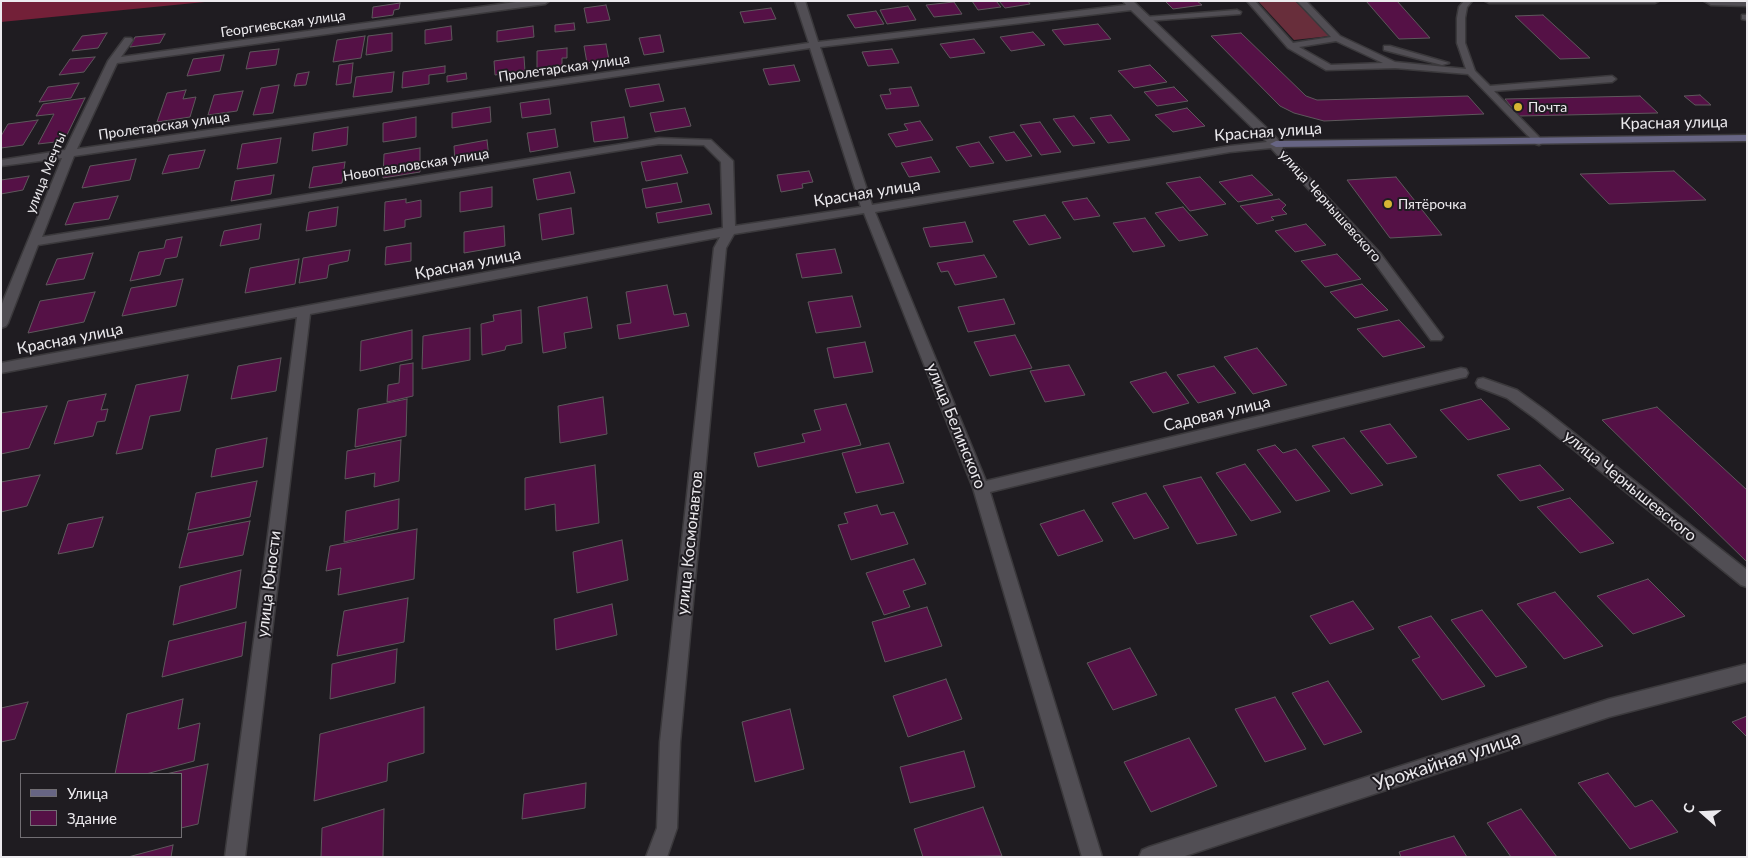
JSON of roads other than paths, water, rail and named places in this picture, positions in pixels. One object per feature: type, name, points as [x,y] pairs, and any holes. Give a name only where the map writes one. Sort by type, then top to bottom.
[{"type":"street","name":"Георгиевская улица","points":[[113,61],[545,1]]},
{"type":"street","name":"улица Белинского","points":[[800,1],[862,194],[981,488],[1092,857]]},
{"type":"street","name":"Пролетарская улица","points":[[1,162],[69,154],[814,45],[1130,4]]},
{"type":"street","name":"улица Чернышевского","points":[[1130,4],[1276,144],[1281,154],[1376,256],[1436,337]]},
{"type":"street","name":"улица Мечты","points":[[1,323],[69,154],[113,61],[128,40]]},
{"type":"street","name":"Красная улица","points":[[1,368],[729,231],[1230,148],[1276,144],[1747,138]]},
{"type":"street","name":"Новопавловская улица","points":[[35,242],[659,141],[707,142],[728,161],[729,231]]},
{"type":"street","name":"улица Космонавтов","points":[[656,857],[668,828],[670,742],[720,248],[729,231]]},
{"type":"street","name":"улица Юности","points":[[235,857],[304,312]]},
{"type":"street","name":"Садовая улица","points":[[981,488],[1460,373]]},
{"type":"street","name":"улица Чернышевского","points":[[1483,383],[1512,394],[1541,415],[1747,580]]},
{"type":"street","name":"Урожайная улица","points":[[1148,857],[1609,708],[1747,672]]},
{"type":"lane","points":[[1252,1],[1291,46],[1329,68],[1395,65],[1471,72]]},
{"type":"lane","points":[[1301,1],[1337,38],[1395,65]]},
{"type":"lane","points":[[1468,1],[1463,7],[1461,18],[1461,43],[1471,72],[1538,142]]},
{"type":"lane","points":[[1489,1],[1654,1]]},
{"type":"lane","points":[[1708,1],[1711,4],[1747,4]]},
{"type":"lane","points":[[1146,20],[1237,12]]},
{"type":"lane","points":[[1291,46],[1337,38]]},
{"type":"lane","points":[[1387,48],[1438,60],[1471,72]]},
{"type":"lane","points":[[1487,89],[1612,78]]},
{"type":"place","name":"Почта","points":[[1518,107]]},
{"type":"place","name":"Пятёрочка","points":[[1388,204]]}]
